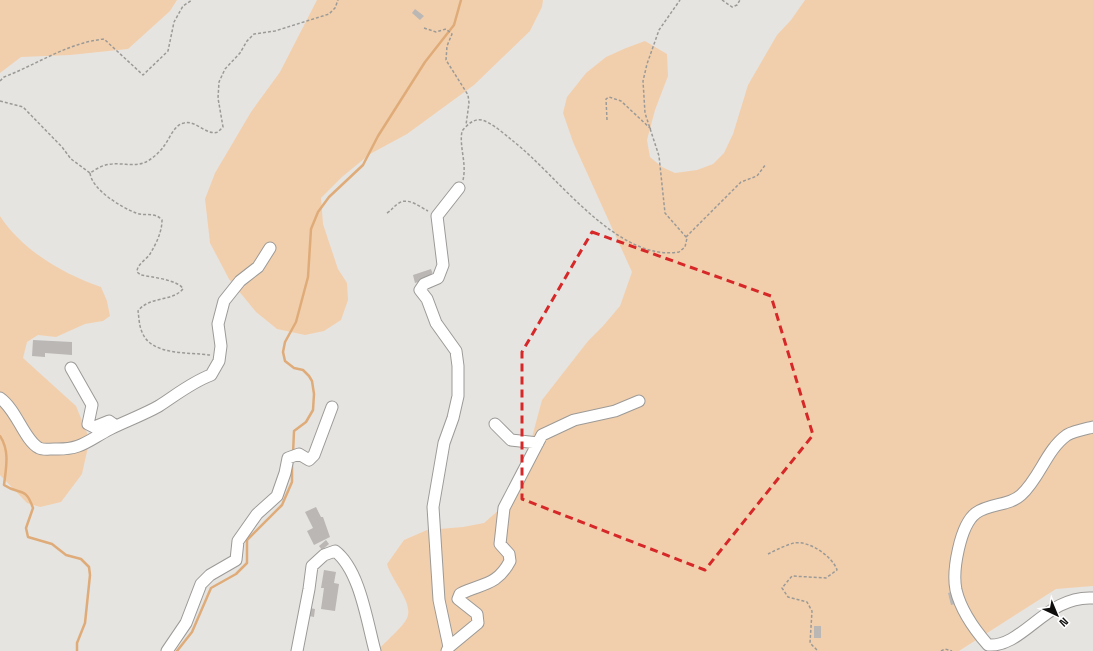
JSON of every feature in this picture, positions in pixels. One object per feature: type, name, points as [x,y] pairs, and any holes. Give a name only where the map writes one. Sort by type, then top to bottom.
[{"type":"street","points":[[448,649],[439,600],[432,507],[444,443],[453,418],[458,396],[458,366],[456,351],[436,323],[427,300],[420,290],[424,284],[438,278],[443,265],[437,216],[459,188]]},
{"type":"street","points":[[0,398],[13,410],[33,444],[40,448],[69,450],[83,445],[116,426],[132,421],[198,380],[211,375],[219,361],[220,356],[221,346],[218,324],[224,301],[240,281],[258,267],[270,248]]},
{"type":"street","points":[[71,368],[92,405],[88,424],[94,427],[109,421],[116,426]]},
{"type":"street","points":[[448,649],[478,623],[477,614],[458,599],[460,594],[496,580],[504,573],[510,562],[509,554],[500,544],[504,508],[542,435],[574,420],[615,411],[639,401]]},
{"type":"street","points":[[167,651],[186,623],[201,584],[210,575],[236,560],[238,541],[257,514],[277,496],[285,473],[288,458],[298,454],[309,460],[314,454],[332,407]]},
{"type":"street","points":[[495,424],[511,440],[538,443]]},
{"type":"street","points":[[1093,427],[1068,435],[1054,448],[1033,482],[1020,496],[1009,501],[990,505],[975,514],[963,532],[958,547],[956,589],[976,632],[988,645],[996,646],[1007,646],[1045,613],[1067,602],[1084,598],[1093,598]]},
{"type":"street","points":[[297,651],[309,590],[312,566],[324,555],[335,551],[343,557],[353,577],[364,608],[375,651]]},
{"type":"path","points":[[0,81],[4,77],[70,46],[88,41],[104,39],[143,76],[168,51],[174,22],[183,6],[192,0]]},
{"type":"path","points":[[90,173],[97,168],[111,164],[144,163],[156,155],[177,127],[182,123],[189,122],[211,132],[218,132],[223,127],[218,98],[219,82],[225,69],[240,53],[247,41],[254,34],[275,31],[329,14],[335,8],[338,0]]},
{"type":"path","points":[[459,188],[463,181],[466,169],[461,137],[462,131],[474,120],[482,120],[494,126],[527,152],[595,218],[635,247],[655,253],[680,252],[687,243],[686,237],[665,213],[659,156],[644,101],[643,81],[645,70],[659,30],[680,0]]},
{"type":"path","points":[[722,0],[732,7],[737,5],[740,0]]},
{"type":"path","points":[[424,28],[436,32],[446,29],[452,34],[447,46],[446,60],[468,95],[469,103],[466,126]]},
{"type":"path","points":[[607,120],[605,103],[606,99],[609,97],[621,101],[651,130]]},
{"type":"path","points":[[0,101],[23,107],[62,147],[71,159],[90,173]]},
{"type":"path","points":[[686,237],[741,182],[757,176],[766,164]]},
{"type":"path","points":[[90,173],[90,179],[110,199],[137,214],[153,214],[162,220],[162,227],[158,239],[150,254],[138,267],[137,272],[141,275],[180,284],[182,289],[172,295],[148,302],[138,311],[142,332],[146,340],[163,350],[220,356]]},
{"type":"path","points":[[387,213],[404,200],[414,203],[437,216]]},
{"type":"path","points":[[768,554],[796,542],[803,543],[819,550],[835,563],[838,570],[826,578],[792,576],[782,588],[788,597],[807,602],[812,611],[810,643],[818,651]]},
{"type":"path","points":[[941,651],[952,651]]},
{"type":"highlighted area","points":[[592,232],[771,296],[813,435],[705,570],[522,499],[522,352]]},
{"type":"shaded area","points":[[0,0],[177,0],[170,11],[128,49],[70,55],[21,57],[0,73]]},
{"type":"shaded area","points":[[317,0],[543,0],[542,7],[530,31],[474,85],[407,134],[370,154],[342,177],[321,198],[323,224],[338,269],[347,283],[348,300],[341,320],[324,331],[305,335],[277,329],[256,312],[229,279],[210,243],[205,199],[215,173],[251,112],[280,72]]},
{"type":"shaded area","points":[[805,0],[1093,0],[1093,586],[1056,589],[959,651],[377,651],[402,625],[407,618],[408,612],[405,599],[387,564],[404,540],[427,530],[463,527],[484,523],[500,509],[531,441],[542,400],[588,341],[620,306],[632,272],[573,142],[563,113],[567,97],[586,73],[606,57],[645,41],[667,54],[668,76],[655,110],[647,140],[650,157],[662,167],[675,173],[697,170],[713,164],[724,153],[733,134],[748,85],[777,35],[791,20]]},
{"type":"shaded area","points":[[0,216],[20,240],[44,259],[72,275],[101,287],[107,301],[110,316],[103,321],[85,324],[56,337],[38,335],[27,342],[23,358],[76,406],[87,433],[88,447],[82,474],[61,502],[40,507],[27,503],[0,475]]},
{"type":"building","points":[[415,9],[424,16],[420,20],[412,13]]},
{"type":"building","points":[[431,269],[434,277],[415,283],[413,275]]},
{"type":"building","points":[[33,340],[72,342],[72,355],[45,353],[45,357],[32,356]]},
{"type":"building","points":[[316,507],[321,517],[323,517],[330,537],[314,545],[307,531],[313,528],[305,512]]},
{"type":"building","points":[[326,540],[329,544],[322,550],[319,546]]},
{"type":"building","points":[[324,570],[336,572],[334,583],[339,584],[335,611],[321,609],[324,588],[321,588]]},
{"type":"building","points":[[951,592],[955,604],[951,605],[948,593]]},
{"type":"building","points":[[310,608],[315,609],[314,617],[309,616]]},
{"type":"building","points":[[814,626],[821,626],[821,638],[814,638]]},
{"type":"waterway","points":[[293,454],[294,431],[306,422],[313,410],[314,394],[312,381],[309,376],[303,370],[294,368],[285,361],[283,352],[285,342],[296,322],[308,277],[311,229],[318,212],[329,197],[363,165],[378,136],[425,62],[454,25],[461,0]]},
{"type":"waterway","points":[[0,436],[6,454],[4,485],[25,494],[33,508],[26,528],[28,537],[52,544],[66,555],[81,559],[89,567],[90,575],[85,623],[77,643],[77,651]]},
{"type":"waterway","points":[[177,651],[192,632],[211,588],[236,574],[247,563],[247,540],[282,505],[292,482],[292,463]]}]
